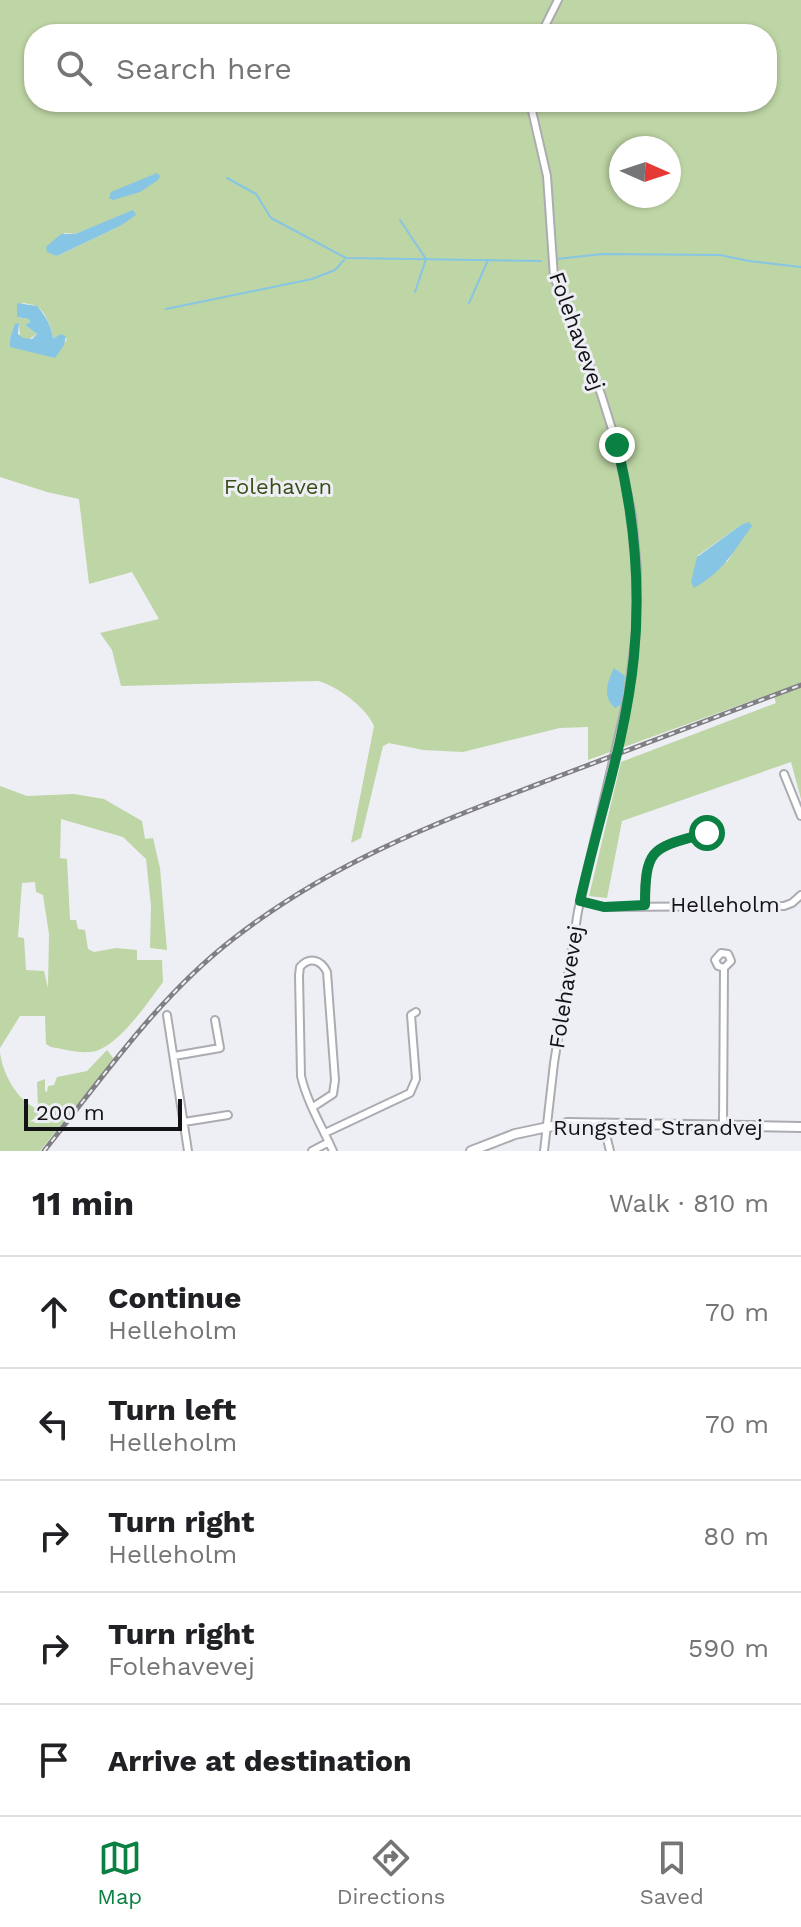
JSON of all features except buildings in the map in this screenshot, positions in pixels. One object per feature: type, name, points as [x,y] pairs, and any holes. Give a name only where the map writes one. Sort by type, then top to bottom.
[{"type":"main road","name":"Rungsted Strandvej","points":[[471,1151],[547,1126],[603,1123],[801,1127]]},
{"type":"street","points":[[546,24],[558,0]]},
{"type":"street","name":"Folehavevej","points":[[532,112],[547,176],[554,277],[601,394],[617,445],[632,515],[637,570],[635,645],[628,696],[580,901],[544,1151]]},
{"type":"street","points":[[784,774],[801,816]]},
{"type":"street","name":"Helleholm","points":[[645,905],[647,867],[655,851],[662,846],[707,833]]},
{"type":"street","name":"Helleholm","points":[[580,901],[604,907],[784,906],[801,895]]},
{"type":"street","points":[[313,1107],[333,1094],[335,1080],[327,972],[323,964],[310,960],[300,967],[299,975],[301,1076],[313,1107],[333,1151]]},
{"type":"street","points":[[723,1125],[724,968]]},
{"type":"street","points":[[325,1133],[410,1093],[416,1079],[411,1015],[416,1012]]},
{"type":"street","points":[[167,1015],[188,1151]]},
{"type":"street","points":[[174,1056],[220,1048],[215,1020]]},
{"type":"street","points":[[184,1122],[228,1115]]},
{"type":"street","points":[[603,1123],[610,1151]]},
{"type":"street","points":[[312,1151],[329,1142]]},
{"type":"green space","name":"Folehaven","points":[[0,0],[801,0],[801,799],[791,762],[622,821],[607,898],[589,896],[621,762],[776,703],[773,693],[588,760],[588,727],[560,728],[463,752],[423,750],[389,743],[383,746],[361,838],[351,843],[374,726],[365,712],[342,692],[318,681],[121,686],[112,650],[100,633],[159,619],[132,572],[89,584],[79,499],[0,477]],"holes":[[[133,211],[120,226],[57,256],[47,247],[65,233],[75,234]],[[23,303],[36,306],[43,312],[53,339],[60,334],[67,339],[54,358],[10,338],[19,324],[20,337],[28,340],[37,334],[25,325],[30,322],[29,319],[17,317],[18,308]],[[741,525],[737,546],[727,562],[697,556]]]},
{"type":"green space","points":[[0,786],[27,796],[74,794],[104,799],[142,821],[145,839],[153,838],[160,868],[167,950],[150,948],[151,906],[146,859],[123,837],[61,819],[60,858],[67,859],[70,920],[76,920],[78,929],[85,930],[88,949],[94,952],[116,948],[137,950],[137,960],[162,960],[163,982],[120,1035],[99,1050],[80,1052],[46,1044],[45,1016],[20,1016],[0,1048]],"holes":[[[35,882],[36,892],[43,895],[49,934],[48,988],[44,971],[26,970],[24,938],[18,937],[22,883]]]},
{"type":"green space","points":[[107,1050],[114,1059],[40,1151],[0,1151],[0,1052],[12,1086],[24,1100],[38,1109],[37,1082],[45,1079],[47,1092],[48,1086],[54,1085],[57,1077],[87,1071]]},
{"type":"water","points":[[157,173],[160,176],[158,180],[140,192],[113,200],[109,198],[111,192]]},
{"type":"water","points":[[133,210],[136,215],[120,226],[57,256],[47,252],[46,247],[61,234],[75,234]]},
{"type":"water","points":[[17,303],[37,306],[48,322],[53,339],[60,334],[66,336],[55,358],[10,347],[15,324],[19,323],[18,334],[23,338],[32,339],[37,334],[25,325],[30,322],[29,319],[17,317]]},
{"type":"water","points":[[749,522],[752,526],[727,561],[694,588],[691,582],[697,557]]},
{"type":"water","points":[[614,668],[625,676],[622,704],[615,708],[608,699],[607,689]]},
{"type":"waterway","points":[[227,178],[256,194],[271,218],[346,258],[541,261]]},
{"type":"waterway","points":[[400,220],[426,259],[415,292]]},
{"type":"waterway","points":[[557,259],[602,254],[720,255],[801,267]]},
{"type":"waterway","points":[[166,309],[312,279],[335,270],[344,260]]},
{"type":"waterway","points":[[469,303],[488,260]]},
{"type":"railway","points":[[44,1151],[132,1039],[180,986],[233,939],[308,888],[384,848],[462,813],[801,685]]},
{"type":"route","points":[[617,445],[635,541],[637,607],[634,657],[626,711],[580,901],[604,907],[645,905],[647,867],[655,851],[662,846],[707,833]]}]
